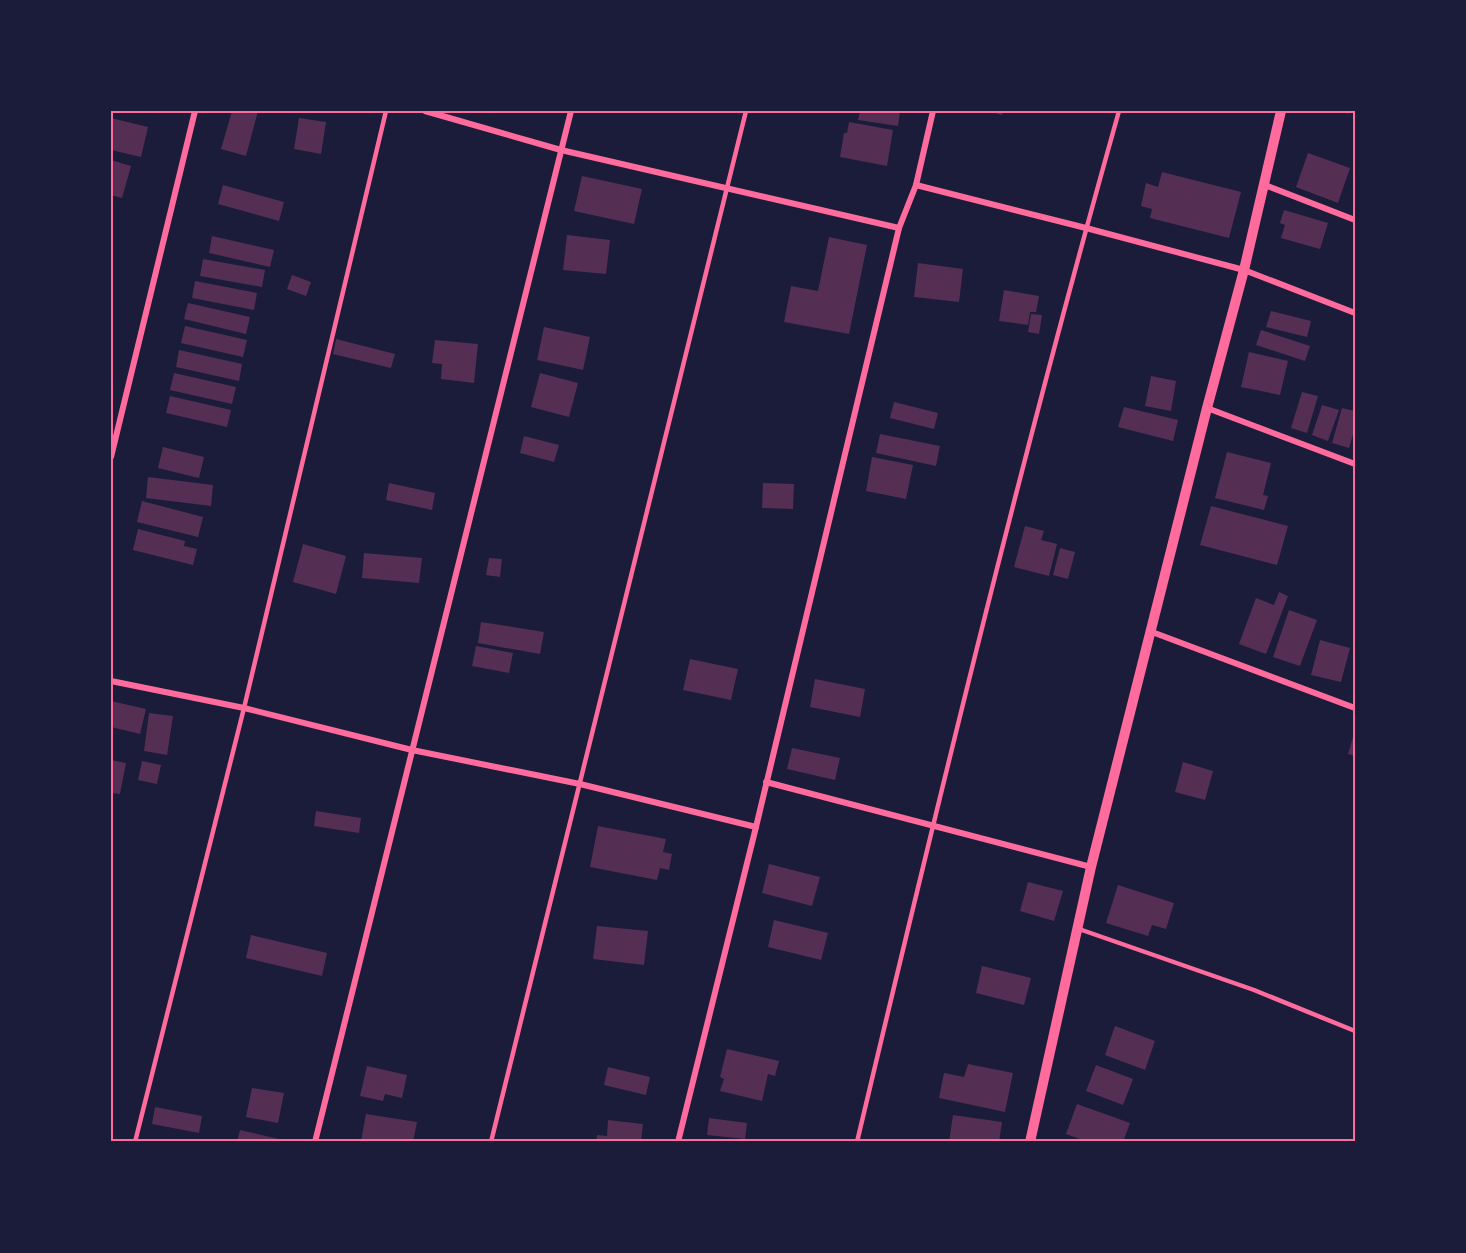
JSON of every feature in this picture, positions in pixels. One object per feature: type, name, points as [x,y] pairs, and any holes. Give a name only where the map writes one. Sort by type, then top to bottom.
[{"type":"street","points":[[111,457],[195,111]]},
{"type":"street","points":[[425,111],[561,150],[899,228]]},
{"type":"street","points":[[315,1142],[571,111]]},
{"type":"street","points":[[678,1142],[899,228],[916,186],[933,111]]},
{"type":"street","points":[[1030,1142],[1091,867],[1244,270],[1281,111]]},
{"type":"street","points":[[1265,185],[1355,220]]},
{"type":"street","points":[[916,186],[1244,270],[1355,313]]},
{"type":"street","points":[[1207,408],[1355,464]]},
{"type":"street","points":[[1152,632],[1355,708]]},
{"type":"street","points":[[111,681],[244,708],[412,750],[580,784],[756,827]]},
{"type":"street","points":[[766,782],[1091,867]]},
{"type":"lane","points":[[135,1142],[244,708],[386,111]]},
{"type":"lane","points":[[491,1142],[746,111]]},
{"type":"lane","points":[[857,1142],[932,826],[1086,228],[1119,111]]},
{"type":"lane","points":[[1078,929],[1254,990],[1355,1031]]},
{"type":"building","points":[[232,111],[258,111],[246,156],[221,149]]},
{"type":"building","points":[[860,111],[900,111],[898,126],[858,120]]},
{"type":"building","points":[[988,111],[1003,111],[1002,115]]},
{"type":"building","points":[[111,118],[148,127],[141,157],[111,150]]},
{"type":"building","points":[[299,118],[326,122],[321,154],[294,149]]},
{"type":"building","points":[[849,122],[893,130],[887,166],[840,157],[844,133],[847,133]]},
{"type":"building","points":[[1308,153],[1350,168],[1338,203],[1296,187]]},
{"type":"building","points":[[111,160],[131,166],[122,198],[111,195]]},
{"type":"building","points":[[1162,172],[1241,192],[1229,238],[1150,218],[1152,209],[1141,206],[1146,183],[1158,187]]},
{"type":"building","points":[[582,176],[642,189],[634,224],[574,211]]},
{"type":"building","points":[[223,185],[284,202],[279,221],[218,204]]},
{"type":"building","points":[[1284,210],[1328,223],[1320,249],[1281,238],[1285,225],[1280,223]]},
{"type":"building","points":[[567,235],[610,240],[606,274],[563,270]]},
{"type":"building","points":[[212,236],[274,250],[270,267],[209,253]]},
{"type":"building","points":[[829,237],[867,245],[849,334],[784,322],[791,286],[818,291]]},
{"type":"building","points":[[203,259],[265,270],[262,287],[200,276]]},
{"type":"building","points":[[918,263],[963,269],[959,302],[914,297]]},
{"type":"building","points":[[292,275],[311,282],[306,296],[287,289]]},
{"type":"building","points":[[195,281],[257,293],[254,310],[192,298]]},
{"type":"building","points":[[1004,290],[1039,296],[1036,312],[1030,312],[1028,325],[999,321]]},
{"type":"building","points":[[188,303],[250,317],[246,334],[184,319]]},
{"type":"building","points":[[1271,311],[1311,321],[1307,337],[1266,327]]},
{"type":"building","points":[[1031,314],[1042,315],[1039,334],[1028,332]]},
{"type":"building","points":[[185,326],[247,340],[243,357],[181,343]]},
{"type":"building","points":[[544,327],[590,337],[583,370],[537,360]]},
{"type":"building","points":[[1261,330],[1310,346],[1305,361],[1256,345]]},
{"type":"building","points":[[336,339],[395,354],[391,368],[333,354]]},
{"type":"building","points":[[435,340],[478,344],[474,383],[441,379],[442,364],[432,363]]},
{"type":"building","points":[[179,350],[242,364],[239,381],[176,367]]},
{"type":"building","points":[[1249,352],[1288,361],[1280,395],[1241,387]]},
{"type":"building","points":[[174,373],[236,387],[232,404],[170,390]]},
{"type":"building","points":[[540,373],[578,383],[569,417],[531,407]]},
{"type":"building","points":[[1151,376],[1176,381],[1171,411],[1145,406]]},
{"type":"building","points":[[1302,392],[1318,396],[1307,433],[1291,428]]},
{"type":"building","points":[[170,396],[231,410],[227,427],[166,413]]},
{"type":"building","points":[[894,402],[938,413],[934,429],[890,418]]},
{"type":"building","points":[[1322,405],[1339,410],[1328,441],[1312,435]]},
{"type":"building","points":[[1124,407],[1178,420],[1173,441],[1118,427]]},
{"type":"building","points":[[1342,408],[1355,411],[1355,428],[1349,448],[1332,443]]},
{"type":"building","points":[[880,434],[940,446],[936,466],[876,453]]},
{"type":"building","points":[[524,436],[559,445],[554,462],[520,453]]},
{"type":"building","points":[[163,447],[204,457],[199,478],[158,468]]},
{"type":"building","points":[[1227,452],[1271,463],[1263,495],[1268,496],[1264,510],[1215,498]]},
{"type":"building","points":[[872,457],[913,465],[906,499],[866,491]]},
{"type":"building","points":[[148,477],[213,485],[211,506],[146,498]]},
{"type":"building","points":[[389,483],[435,493],[432,510],[386,500]]},
{"type":"building","points":[[763,483],[794,484],[793,509],[762,508]]},
{"type":"building","points":[[142,501],[203,517],[198,537],[137,522]]},
{"type":"building","points":[[1211,506],[1288,526],[1277,565],[1200,545]]},
{"type":"building","points":[[1025,526],[1044,531],[1041,540],[1057,544],[1049,576],[1014,567]]},
{"type":"building","points":[[138,529],[185,541],[184,546],[197,549],[193,565],[133,550]]},
{"type":"building","points":[[303,544],[346,556],[336,594],[293,582]]},
{"type":"building","points":[[1060,548],[1075,552],[1068,579],[1053,575]]},
{"type":"building","points":[[364,553],[422,558],[419,583],[362,578]]},
{"type":"building","points":[[489,558],[502,559],[500,577],[486,575]]},
{"type":"building","points":[[1279,592],[1288,596],[1266,654],[1239,644],[1256,598],[1274,605]]},
{"type":"building","points":[[1289,610],[1317,620],[1300,666],[1273,657]]},
{"type":"building","points":[[481,622],[544,632],[540,654],[478,643]]},
{"type":"building","points":[[1320,640],[1350,648],[1341,682],[1311,675]]},
{"type":"building","points":[[476,646],[513,653],[509,673],[472,666]]},
{"type":"building","points":[[690,659],[738,669],[731,700],[683,690]]},
{"type":"building","points":[[815,679],[865,689],[860,717],[810,707]]},
{"type":"building","points":[[111,701],[146,709],[140,734],[111,727]]},
{"type":"building","points":[[149,713],[173,716],[167,755],[144,751]]},
{"type":"building","points":[[1355,734],[1355,756],[1348,754]]},
{"type":"building","points":[[792,748],[840,758],[835,780],[787,769]]},
{"type":"building","points":[[111,760],[126,763],[120,794],[111,793]]},
{"type":"building","points":[[142,761],[161,765],[157,784],[138,780]]},
{"type":"building","points":[[1183,762],[1213,771],[1205,800],[1175,792]]},
{"type":"building","points":[[316,811],[361,818],[359,833],[314,826]]},
{"type":"building","points":[[598,826],[666,839],[663,852],[672,854],[669,870],[660,868],[657,880],[590,867]]},
{"type":"building","points":[[769,864],[820,877],[812,906],[762,893]]},
{"type":"building","points":[[1028,882],[1063,891],[1054,921],[1020,911]]},
{"type":"building","points":[[1118,885],[1174,903],[1166,929],[1152,925],[1148,936],[1106,923]]},
{"type":"building","points":[[774,920],[828,933],[821,960],[768,947]]},
{"type":"building","points":[[597,926],[648,931],[644,965],[593,959]]},
{"type":"building","points":[[251,935],[327,953],[322,976],[246,958]]},
{"type":"building","points":[[982,966],[1031,978],[1024,1005],[976,993]]},
{"type":"building","points":[[1115,1026],[1155,1041],[1145,1070],[1105,1055]]},
{"type":"building","points":[[727,1049],[779,1061],[775,1076],[768,1074],[762,1101],[720,1091],[724,1079],[720,1077]]},
{"type":"building","points":[[968,1064],[1013,1073],[1005,1112],[939,1098],[944,1073],[964,1077]]},
{"type":"building","points":[[1096,1065],[1133,1079],[1123,1105],[1086,1091]]},
{"type":"building","points":[[367,1066],[407,1075],[402,1098],[385,1094],[383,1101],[360,1096]]},
{"type":"building","points":[[608,1067],[650,1077],[646,1095],[604,1085]]},
{"type":"building","points":[[252,1088],[284,1093],[278,1123],[246,1117]]},
{"type":"building","points":[[1077,1104],[1130,1123],[1123,1142],[1088,1142],[1066,1134]]},
{"type":"building","points":[[155,1107],[202,1116],[199,1133],[152,1124]]},
{"type":"building","points":[[366,1114],[417,1122],[413,1142],[361,1141]]},
{"type":"building","points":[[953,1115],[1002,1122],[999,1142],[949,1142]]},
{"type":"building","points":[[709,1118],[747,1123],[745,1139],[707,1135]]},
{"type":"building","points":[[608,1120],[643,1124],[641,1142],[596,1142],[597,1135],[607,1136]]},
{"type":"building","points":[[240,1130],[279,1139],[278,1142],[237,1142]]}]
